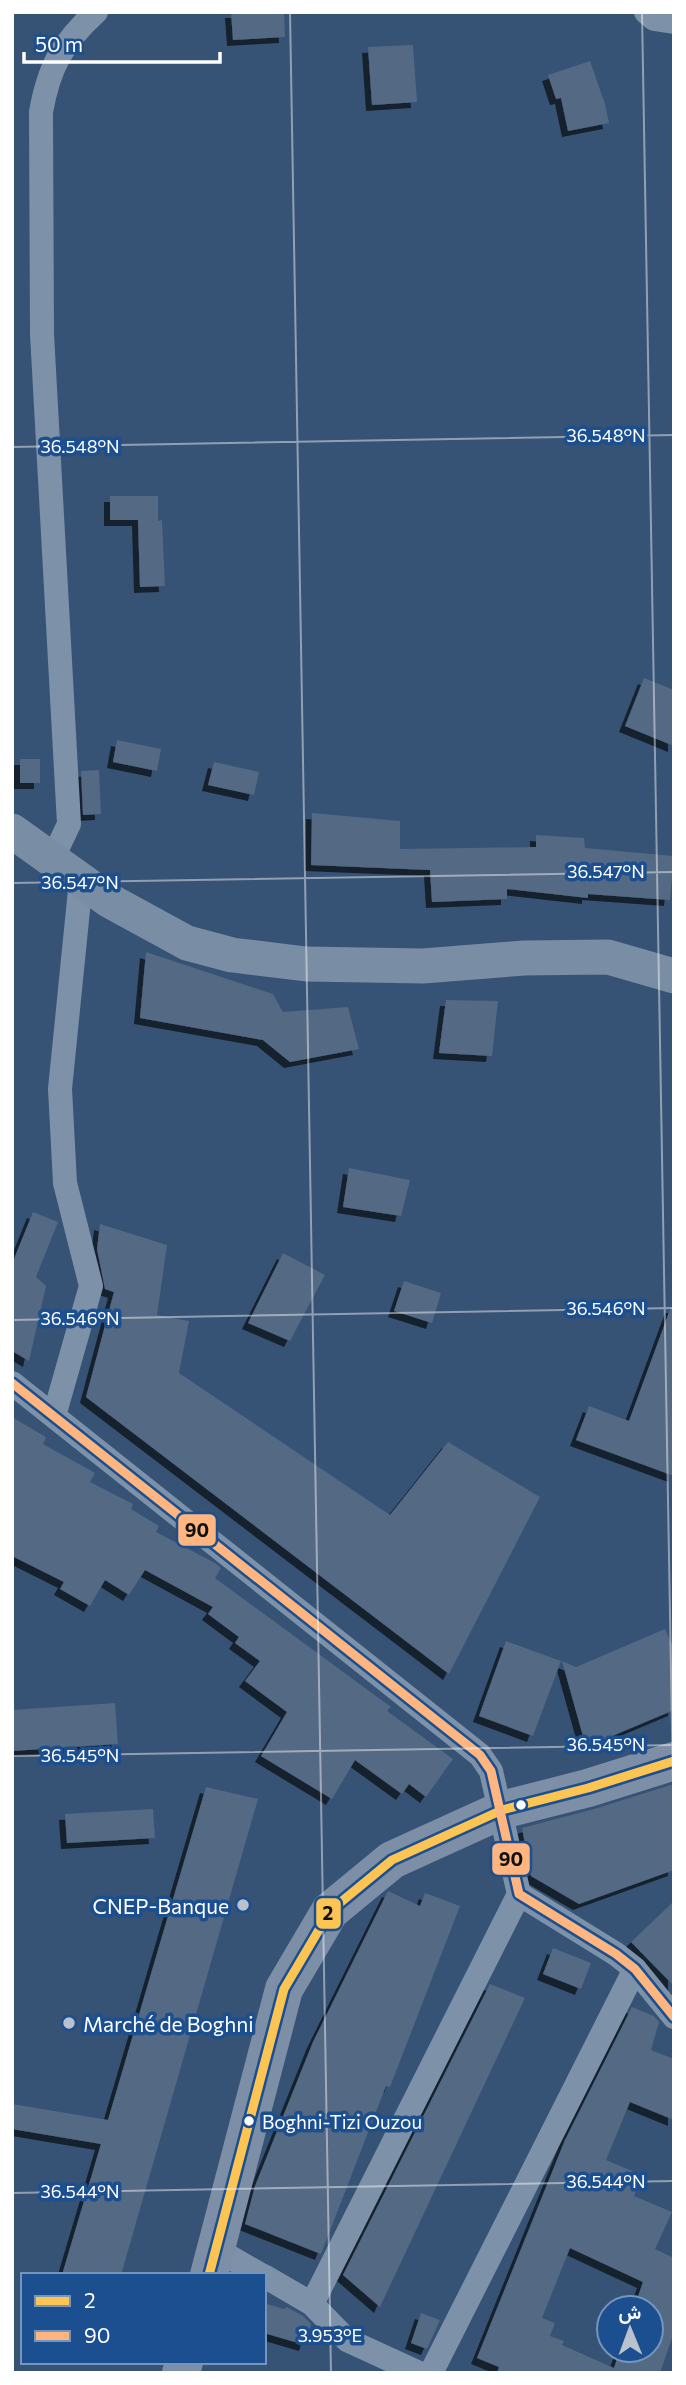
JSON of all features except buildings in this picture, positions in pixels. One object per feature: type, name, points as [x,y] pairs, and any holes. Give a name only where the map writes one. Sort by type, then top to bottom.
[{"type":"main road","points":[[12,831],[110,901],[187,943],[232,955],[306,964],[423,965],[524,958],[608,957],[674,976]]},
{"type":"main road","points":[[212,2262],[284,1989],[330,1911],[392,1860],[502,1811],[674,1761]]},
{"type":"street","points":[[52,860],[69,824],[42,334],[41,112],[46,83],[58,55],[75,31],[96,12]]},
{"type":"street","points":[[646,12],[654,19],[674,22]]},
{"type":"street","points":[[54,1416],[91,1286],[65,1183],[60,1089],[81,880]]},
{"type":"street","points":[[12,1383],[480,1755],[491,1771],[519,1894],[312,2304]]},
{"type":"street","points":[[519,1894],[616,1954],[635,1969],[674,2017]]},
{"type":"street","points":[[431,2373],[635,1969]]},
{"type":"street","points":[[212,2262],[252,2273]]},
{"type":"street","points":[[266,2278],[312,2304],[347,2340],[419,2373]]},
{"type":"transit line","name":"90","points":[[12,1383],[480,1755],[491,1771],[519,1894],[616,1954],[635,1969],[674,2017]]},
{"type":"transit line","name":"2","points":[[210,2273],[284,1989],[330,1911],[392,1860],[502,1810],[588,1788],[674,1761]]},
{"type":"place","name":"CNEP-Banque","points":[[243,1905]]},
{"type":"place","name":"Marché de Boghni","points":[[69,2023]]},
{"type":"place","name":"Boghni-Tizi Ouzou","points":[[249,2121]]}]
